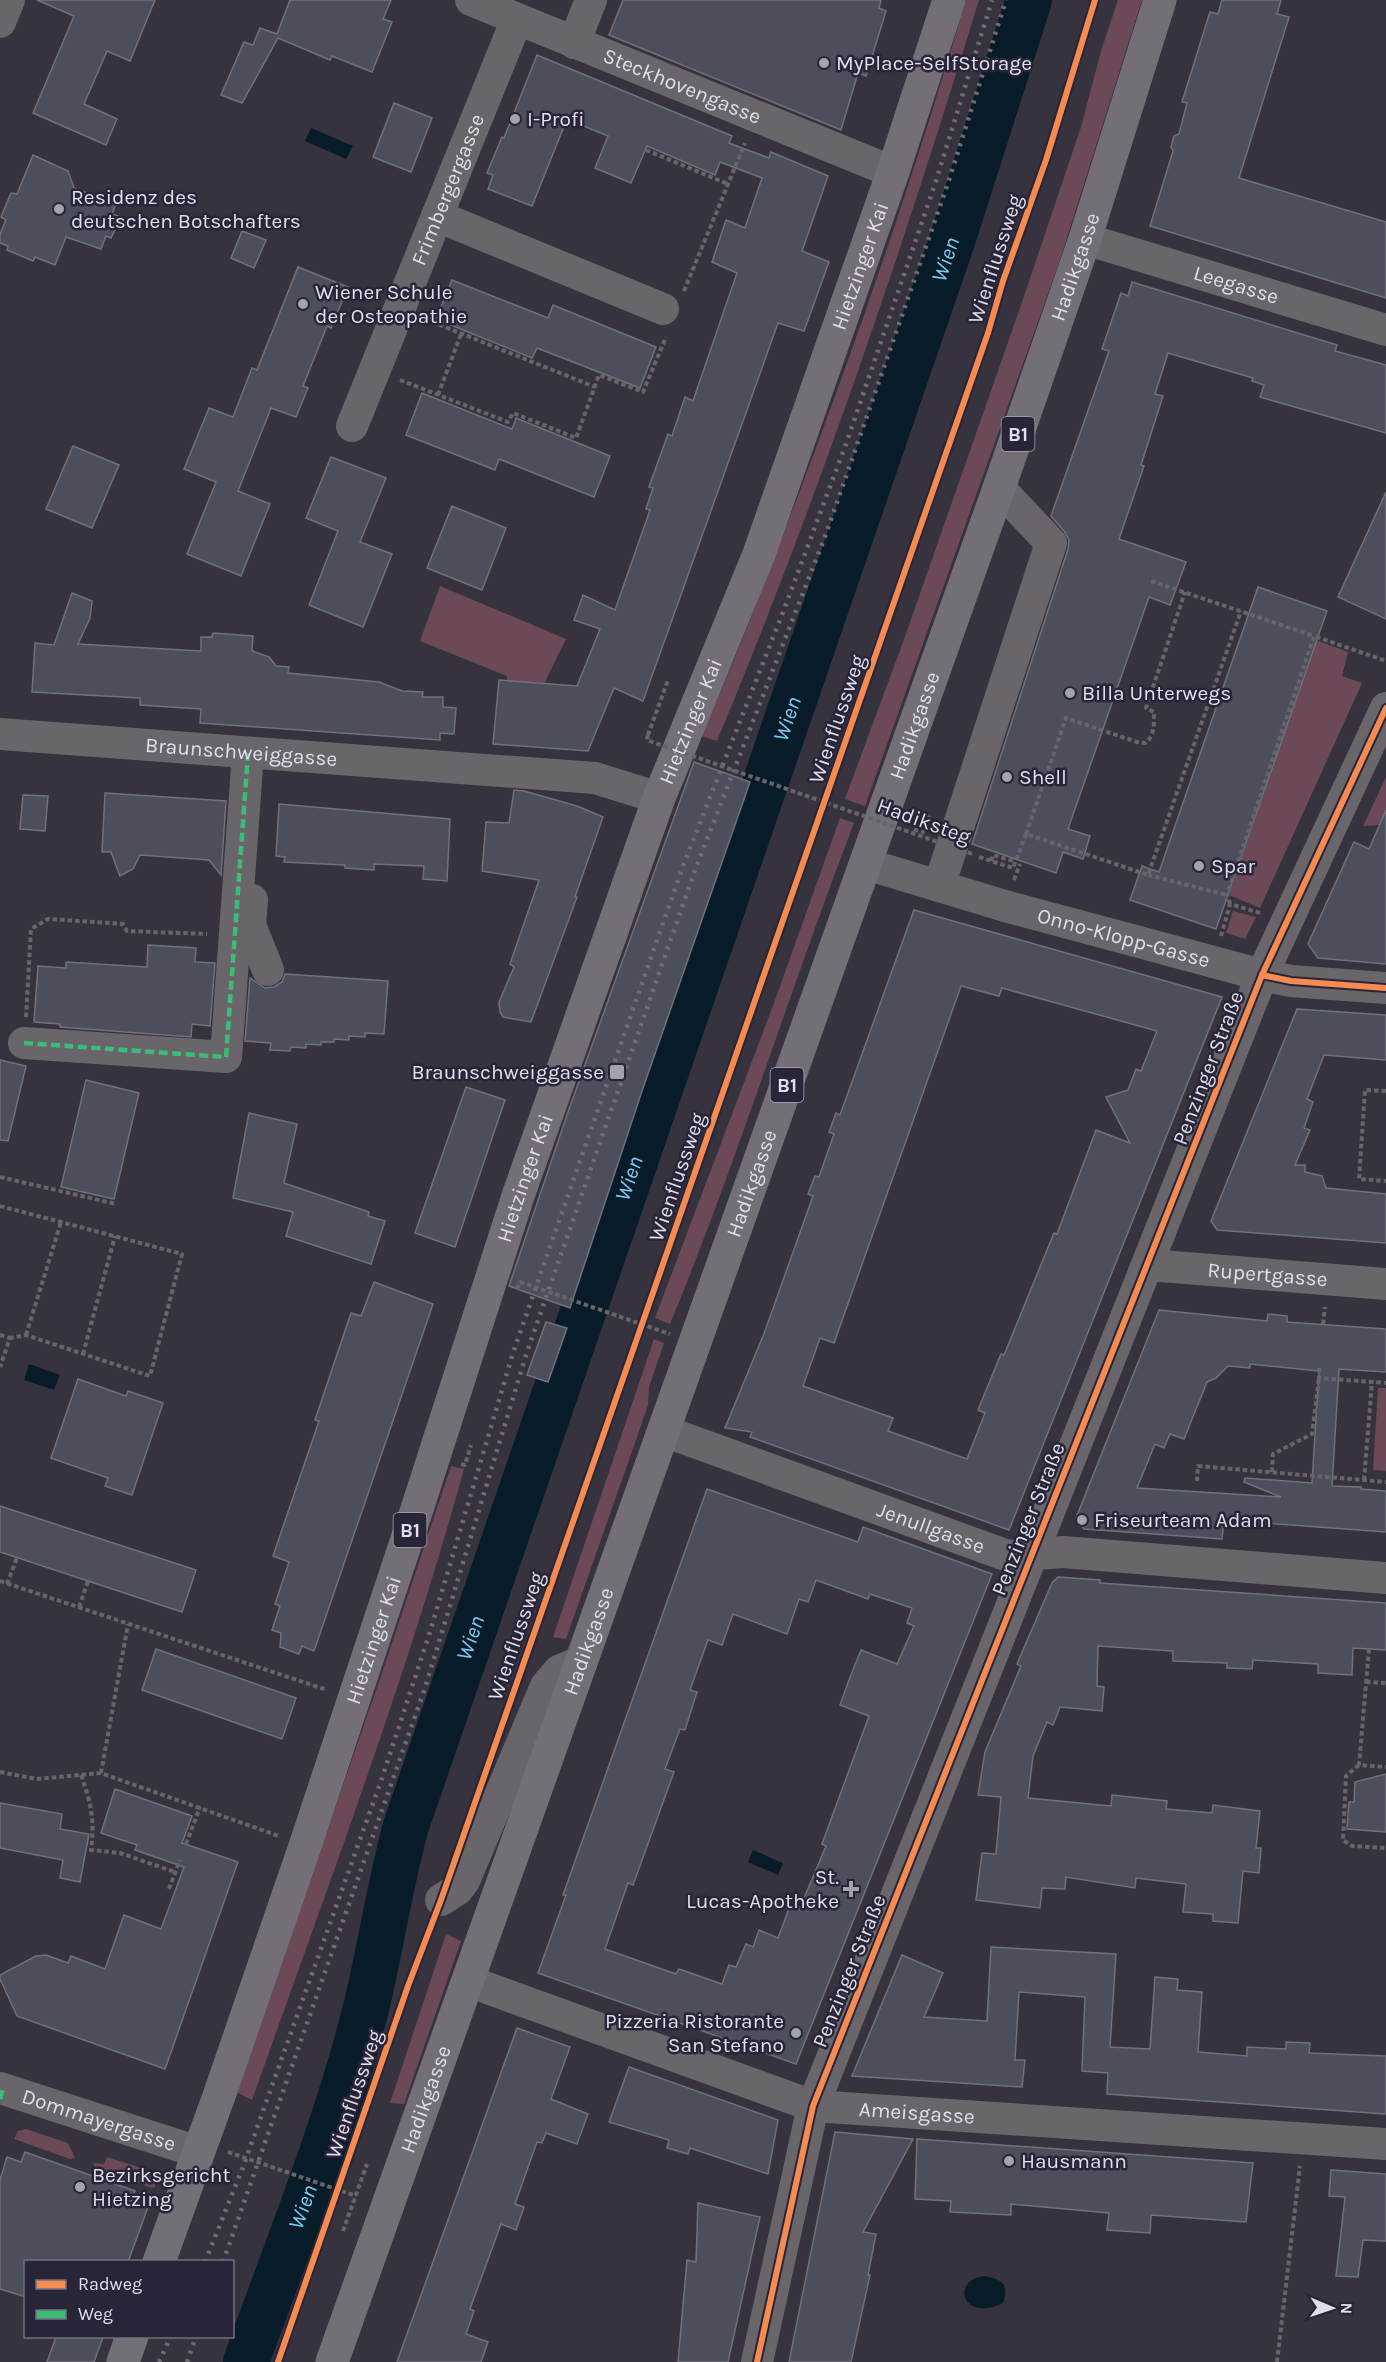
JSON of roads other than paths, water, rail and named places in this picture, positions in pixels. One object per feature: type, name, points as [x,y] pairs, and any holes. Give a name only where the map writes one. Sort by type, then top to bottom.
[{"type":"main road","name":"Hietzinger Kai","points":[[160,2260],[213,2152],[305,1845],[519,1193],[659,798],[759,554],[893,172],[949,0]]},
{"type":"main road","name":"Hadikgasse","points":[[332,2362],[999,488],[1085,239],[1160,0]]},
{"type":"main road","points":[[123,2362],[132,2338]]},
{"type":"street","points":[[0,22],[9,0]]},
{"type":"street","name":"Steckhovengasse","points":[[471,0],[893,172]]},
{"type":"street","points":[[574,43],[591,0]]},
{"type":"street","name":"Frimbergergasse","points":[[352,426],[517,19]]},
{"type":"street","points":[[437,216],[671,312]]},
{"type":"street","name":"Leegasse","points":[[1085,239],[1386,330]]},
{"type":"street","points":[[939,886],[1051,543],[999,488]]},
{"type":"street","name":"Penzinger Straße","points":[[757,2362],[813,2106],[1262,975],[1386,708]]},
{"type":"street","name":"Braunschweiggasse","points":[[0,734],[595,778],[659,798]]},
{"type":"street","points":[[24,1043],[226,1057],[235,935],[256,753]]},
{"type":"street","points":[[256,753],[250,925],[268,970]]},
{"type":"street","name":"Onno-Klopp-Gasse","points":[[866,864],[1262,975],[1292,981],[1386,988]]},
{"type":"street","name":"Rupertgasse","points":[[1148,1265],[1386,1284]]},
{"type":"street","name":"Jenullgasse","points":[[664,1431],[1008,1556],[1063,1552],[1386,1578]]},
{"type":"street","points":[[441,1900],[458,1889],[464,1881],[546,1686],[559,1671],[582,1661]]},
{"type":"street","name":"Ameisgasse","points":[[468,1981],[813,2106],[1386,2144]]},
{"type":"street","name":"Dommayergasse","points":[[1,2092],[213,2152]]},
{"type":"water","points":[[311,128],[353,146],[346,159],[305,141]]},
{"type":"water","points":[[29,1364],[60,1375],[54,1390],[24,1380]]},
{"type":"water","points":[[753,1850],[783,1863],[778,1875],[748,1862]]},
{"type":"water","points":[[983,2276],[995,2278],[1002,2283],[1005,2291],[1003,2303],[989,2308],[970,2305],[964,2292],[967,2285],[973,2279]]},
{"type":"waterway","name":"Wien","points":[[246,2362],[327,2140],[355,2050],[406,1826],[952,241],[1029,0]]},
{"type":"railway","points":[[206,2260],[243,2167],[382,1778],[429,1635],[513,1353],[683,866],[785,607],[846,444],[935,184],[992,0]]},
{"type":"railway","points":[[224,2260],[425,1688],[526,1355],[695,870],[826,534],[949,180],[1006,0]]},
{"type":"railway","points":[[159,2362],[170,2338]]},
{"type":"railway","points":[[187,2362],[195,2338]]},
{"type":"place","name":"MyPlace-SelfStorage","points":[[824,63]]},
{"type":"place","name":"I-Profi","points":[[515,119]]},
{"type":"place","name":"Residenz des deutschen Botschafters","points":[[59,209]]},
{"type":"place","name":"Wiener Schule der Osteopathie","points":[[303,304]]},
{"type":"place","name":"Billa Unterwegs","points":[[1070,693]]},
{"type":"place","name":"Shell","points":[[1007,777]]},
{"type":"place","name":"Spar","points":[[1199,866]]},
{"type":"place","name":"Braunschweiggasse","points":[[617,1072]]},
{"type":"place","name":"Friseurteam Adam","points":[[1082,1520]]},
{"type":"place","name":"St. Lucas-Apotheke","points":[[851,1889]]},
{"type":"place","name":"Pizzeria Ristorante San Stefano","points":[[796,2033]]},
{"type":"place","name":"Hausmann","points":[[1009,2161]]},
{"type":"place","name":"Bezirksgericht Hietzing","points":[[80,2187]]}]
